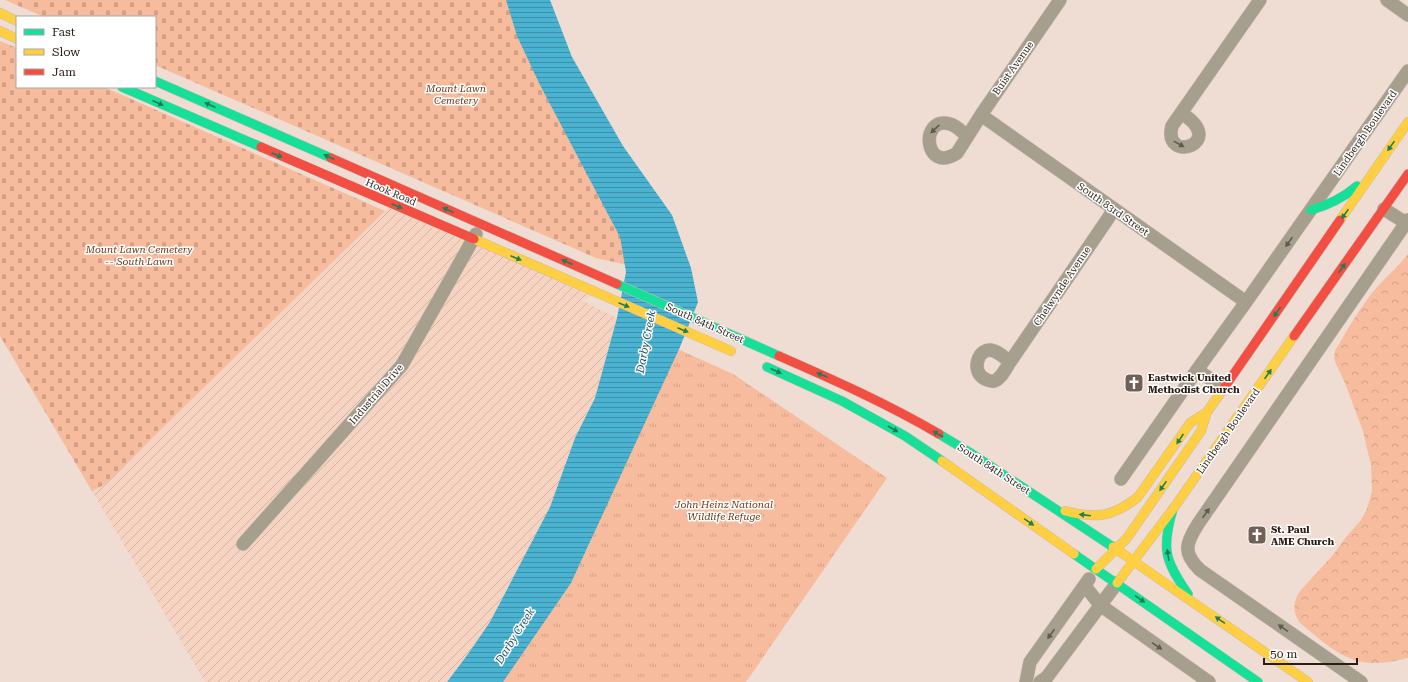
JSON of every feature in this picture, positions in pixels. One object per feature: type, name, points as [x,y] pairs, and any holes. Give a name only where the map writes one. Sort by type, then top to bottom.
[{"type":"main road","points":[[0,13],[16,20]]},
{"type":"main road","points":[[0,31],[16,39]]},
{"type":"main road","name":"Hook Road","points":[[156,81],[655,300]]},
{"type":"main road","name":"Hook Road","points":[[124,88],[652,316]]},
{"type":"main road","points":[[1096,569],[1127,538],[1201,430],[1207,412],[1408,122]]},
{"type":"main road","points":[[1311,210],[1332,204],[1346,196],[1375,170]]},
{"type":"main road","name":"Lindbergh Boulevard","points":[[1117,583],[1173,509],[1408,174]]},
{"type":"main road","name":"South 84th Street","points":[[655,300],[842,384],[911,418],[969,452],[1134,561],[1308,682]]},
{"type":"main road","name":"South 84th Street","points":[[652,316],[736,353]]},
{"type":"main road","points":[[758,363],[842,401],[905,436],[1258,682]]},
{"type":"main road","points":[[1054,508],[1089,516],[1106,515],[1121,510],[1138,496],[1190,424],[1207,412]]},
{"type":"main road","points":[[1173,509],[1167,532],[1166,543],[1169,560],[1174,573],[1192,601]]},
{"type":"street","name":"Buist Avenue","points":[[967,136],[980,114],[1060,0]]},
{"type":"street","points":[[1181,113],[1260,0]]},
{"type":"street","points":[[1387,0],[1408,15]]},
{"type":"street","name":"Lindbergh Boulevard","points":[[1121,479],[1408,71]]},
{"type":"street","name":"South 83rd Street","points":[[980,114],[1246,302]]},
{"type":"street","name":"Chelwynde Avenue","points":[[1010,362],[1114,209]]},
{"type":"street","points":[[1361,682],[1200,570],[1192,562],[1188,555],[1188,547],[1190,537],[1198,524],[1407,222],[1384,209]]},
{"type":"street","name":"Industrial Drive","points":[[243,544],[402,365],[481,224]]},
{"type":"street","points":[[1197,370],[1224,388]]},
{"type":"street","points":[[1026,682],[1030,662],[1096,569]]},
{"type":"street","name":"Lindbergh Boulevard","points":[[1040,682],[1047,677],[1117,583]]},
{"type":"street","points":[[1085,586],[1100,605],[1209,682]]},
{"type":"shaded area","points":[[392,204],[597,293],[581,300],[617,318],[595,398],[575,438],[550,507],[490,622],[447,682],[205,682],[92,491],[104,485]]},
{"type":"green space","name":"Mount Lawn Cemetery","points":[[5,0],[521,0],[660,272],[596,258],[156,65],[156,16],[42,16]]},
{"type":"green space","name":"Mount Lawn Cemetery -- South Lawn","points":[[0,41],[16,48],[16,88],[106,88],[385,211],[104,485],[92,491],[0,336]]},
{"type":"green space","points":[[1408,254],[1408,658],[1377,663],[1366,663],[1345,656],[1326,644],[1300,623],[1297,619],[1294,607],[1300,591],[1333,555],[1361,520],[1367,509],[1372,491],[1371,465],[1363,431],[1345,383],[1336,364],[1334,358],[1335,351],[1366,301]]},
{"type":"green space","name":"John Heinz National Wildlife Refuge","points":[[673,347],[733,374],[887,478],[746,682],[494,682],[575,573],[589,545],[616,470]]},
{"type":"water","name":"Darby Creek","points":[[506,0],[550,0],[572,57],[623,146],[672,215],[691,268],[698,302],[680,347],[571,583],[503,682],[447,682],[490,622],[550,507],[575,438],[595,398],[617,318],[626,272],[620,237],[540,85],[517,36]]},
{"type":"traffic: fast","points":[[156,81],[331,158]]},
{"type":"traffic: fast","points":[[124,88],[261,147]]},
{"type":"traffic: fast","points":[[1311,210],[1336,201],[1357,186]]},
{"type":"traffic: fast","points":[[617,284],[779,356]]},
{"type":"traffic: fast","points":[[767,367],[842,401],[905,436],[942,461]]},
{"type":"traffic: fast","points":[[939,434],[969,452],[1113,547]]},
{"type":"traffic: fast","points":[[1173,509],[1167,535],[1167,554],[1174,572],[1188,594]]},
{"type":"traffic: fast","points":[[1074,554],[1258,682]]},
{"type":"traffic: slow","points":[[0,13],[16,21]]},
{"type":"traffic: slow","points":[[0,31],[16,39]]},
{"type":"traffic: slow","points":[[1340,220],[1408,122]]},
{"type":"traffic: slow","points":[[474,239],[731,351]]},
{"type":"traffic: slow","points":[[1117,583],[1173,509],[1294,336]]},
{"type":"traffic: slow","points":[[1096,569],[1127,538],[1201,431],[1207,412],[1224,388]]},
{"type":"traffic: slow","points":[[1065,511],[1076,514],[1095,515],[1112,512],[1129,504],[1138,497],[1190,423],[1207,412]]},
{"type":"traffic: slow","points":[[942,461],[1074,554]]},
{"type":"traffic: slow","points":[[1113,547],[1308,682]]},
{"type":"traffic: jam","points":[[261,147],[474,239]]},
{"type":"traffic: jam","points":[[331,158],[617,284]]},
{"type":"traffic: jam","points":[[1294,336],[1408,174]]},
{"type":"traffic: jam","points":[[1224,388],[1340,220]]},
{"type":"traffic: jam","points":[[779,356],[880,402],[939,434]]},
{"type":"place","name":"Eastwick United Methodist Church","points":[[1134,383]]},
{"type":"place","name":"St. Paul AME Church","points":[[1257,535]]}]
